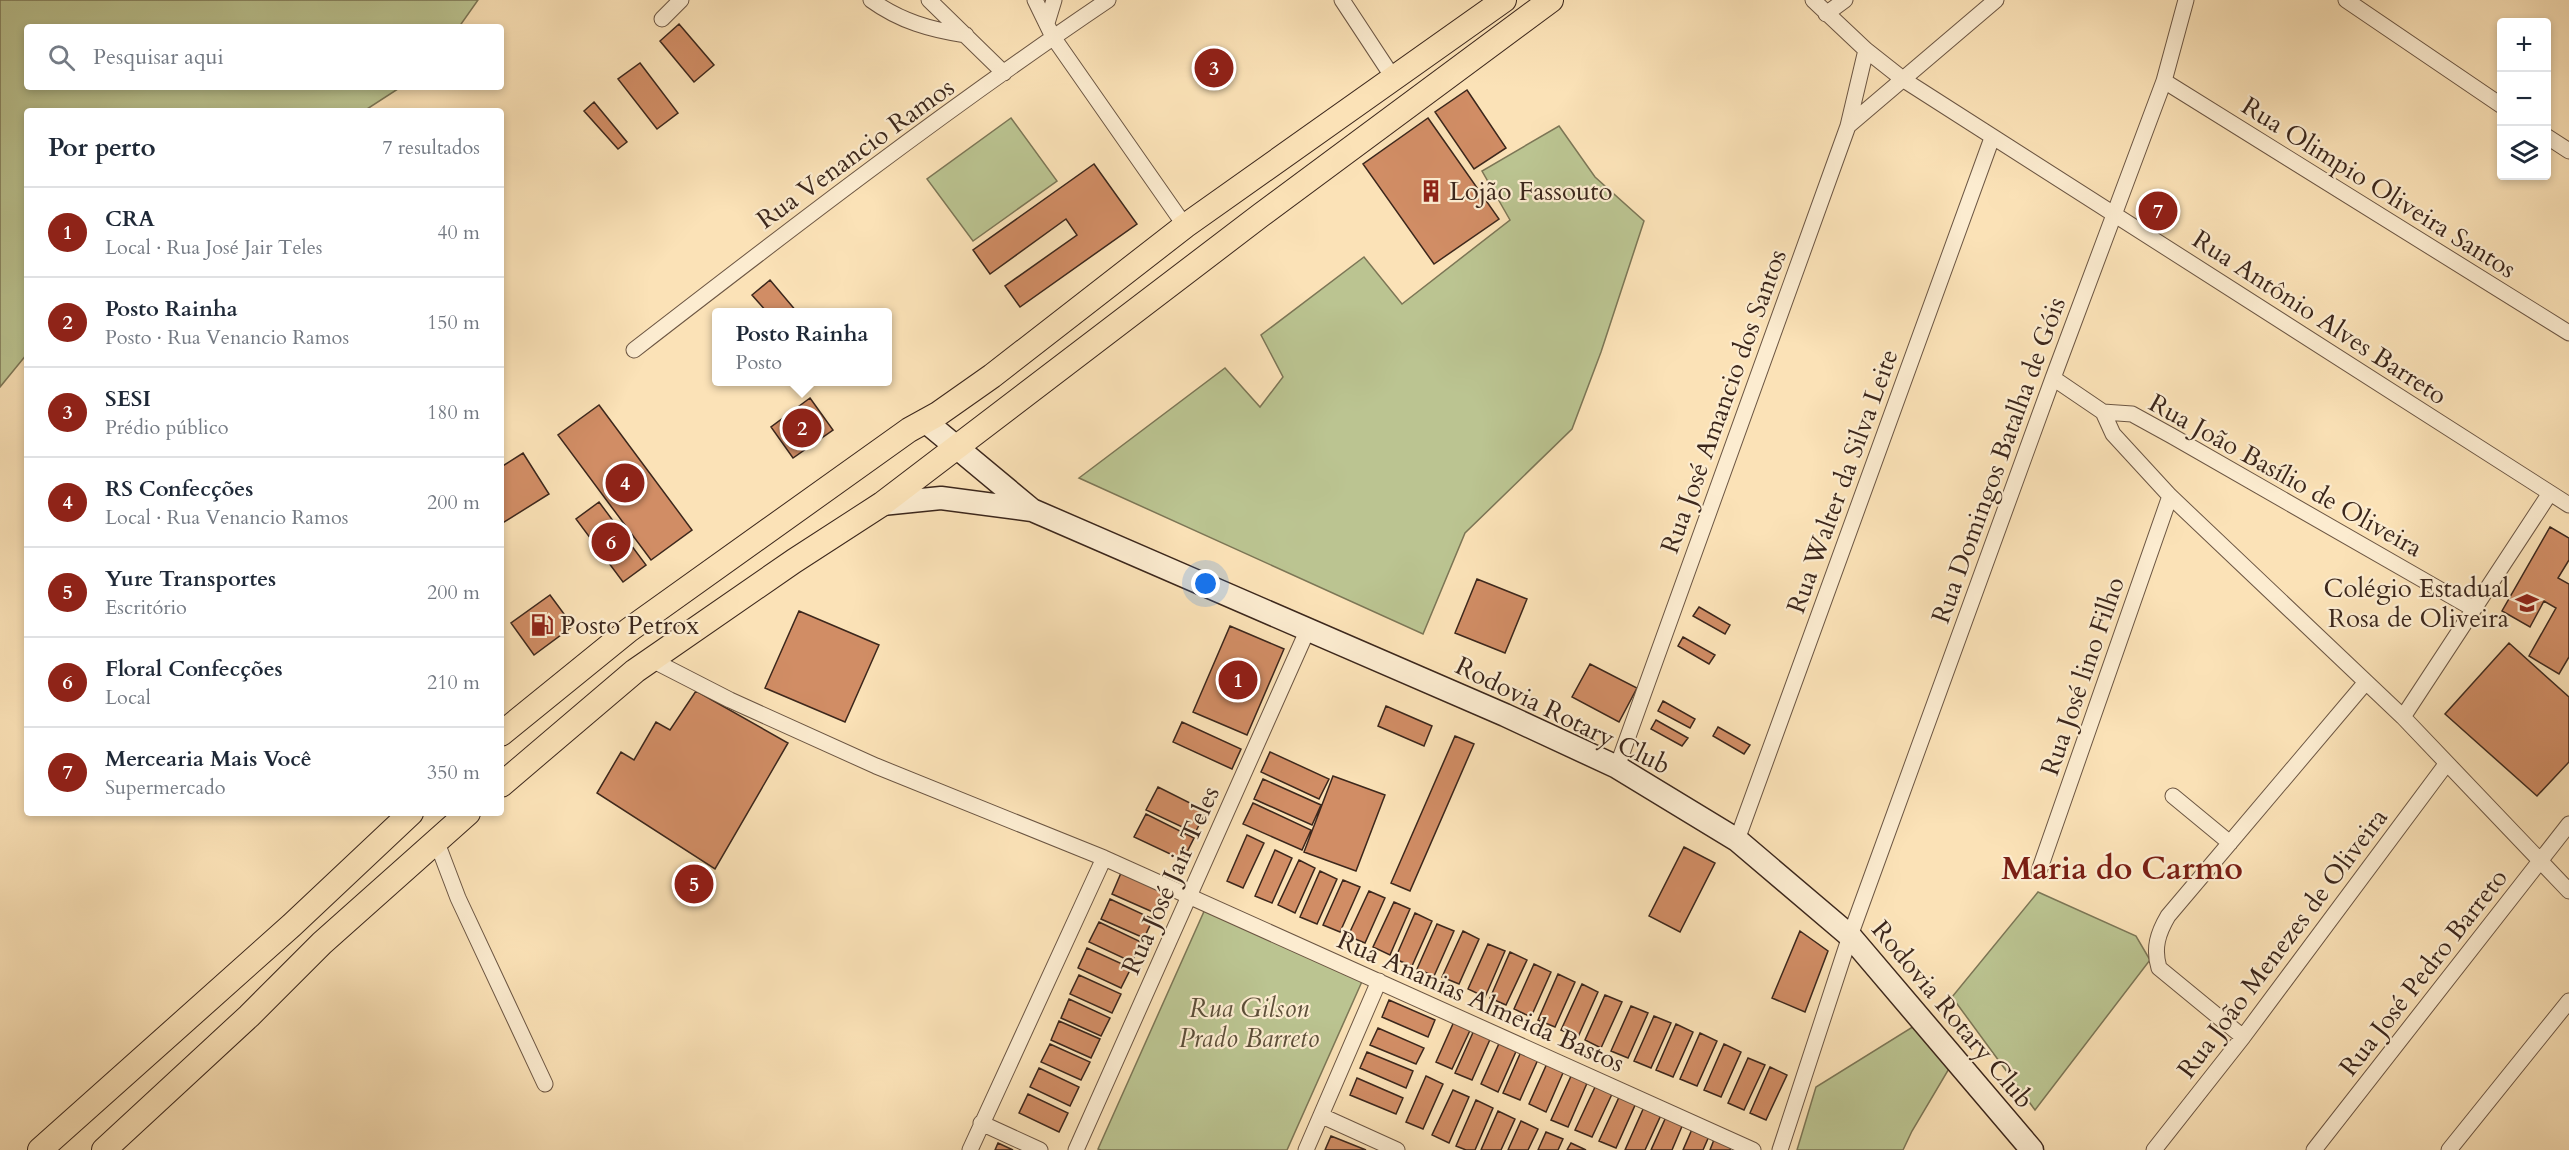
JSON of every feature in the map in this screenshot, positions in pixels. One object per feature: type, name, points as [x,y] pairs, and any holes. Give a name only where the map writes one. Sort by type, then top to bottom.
[{"type":"main road","points":[[504,732],[646,619],[909,430],[925,422],[992,375],[1185,226],[1504,0]]},
{"type":"main road","points":[[504,782],[635,671],[794,561],[882,504],[1261,215],[1551,0]]},
{"type":"main road","points":[[1236,189],[1261,215]]},
{"type":"main road","points":[[925,422],[1032,510]]},
{"type":"main road","points":[[882,504],[941,498],[1032,510]]},
{"type":"main road","name":"Rodovia Rotary Club","points":[[1032,510],[1308,629],[1617,767],[1737,840],[1850,936],[2032,1150]]},
{"type":"main road","points":[[646,619],[660,654]]},
{"type":"main road","points":[[40,1150],[292,925],[408,816]]},
{"type":"main road","points":[[104,1150],[249,1016],[322,943],[464,816]]},
{"type":"street","points":[[662,19],[681,0]]},
{"type":"street","points":[[871,0],[887,12],[919,26],[966,35]]},
{"type":"street","points":[[929,0],[1004,73]]},
{"type":"street","points":[[1035,0],[1053,37],[1185,226]]},
{"type":"street","points":[[1047,23],[1054,0]]},
{"type":"street","name":"Rua Venancio Ramos","points":[[634,350],[808,216],[1053,37],[1108,0]]},
{"type":"street","points":[[1342,0],[1394,80]]},
{"type":"street","name":"Rua Antônio Alves Barreto","points":[[1813,0],[1866,50],[1904,80],[2569,505]]},
{"type":"street","points":[[1826,14],[1845,0]]},
{"type":"street","points":[[1848,126],[1996,0]]},
{"type":"street","name":"Rua Domingos Batalha de Góis","points":[[1780,1150],[1850,936],[2053,378],[2164,81],[2187,0]]},
{"type":"street","points":[[2346,0],[2497,103]]},
{"type":"street","name":"Rua José Amancio dos Santos","points":[[1617,767],[1848,126],[1866,50]]},
{"type":"street","name":"Rua Olimpio Oliveira Santos","points":[[2164,81],[2569,333]]},
{"type":"street","name":"Rua Walter da Silva Leite","points":[[1737,840],[1992,138]]},
{"type":"street","points":[[2551,139],[2569,151]]},
{"type":"street","points":[[2053,378],[2103,412],[2113,434],[2170,496],[2403,717],[2569,891]]},
{"type":"street","name":"Rua João Basílio de Oliveira","points":[[2103,412],[2132,414],[2472,608]]},
{"type":"street","points":[[2403,717],[2472,608],[2550,493]]},
{"type":"street","name":"Rua José lino Filho","points":[[2039,871],[2170,496]]},
{"type":"street","name":"Rua José Jair Teles","points":[[1076,1150],[1308,629]]},
{"type":"street","name":"Rua Ananias Almeida Bastos","points":[[660,654],[730,700],[876,766],[1104,858],[1753,1150]]},
{"type":"street","points":[[2243,1037],[2159,968],[2156,958],[2160,930],[2168,916],[2366,682]]},
{"type":"street","name":"Rua João Menezes de Oliveira","points":[[2154,1150],[2243,1037],[2447,764]]},
{"type":"street","points":[[2173,796],[2230,843]]},
{"type":"street","name":"Rua José Pedro Barreto","points":[[2314,1150],[2569,824]]},
{"type":"street","points":[[436,840],[458,898],[545,1084]]},
{"type":"street","points":[[970,1150],[1104,858]]},
{"type":"street","points":[[1306,1150],[1379,981]]},
{"type":"street","points":[[2449,1150],[2569,1001]]},
{"type":"street","points":[[1322,1116],[1397,1150]]},
{"type":"street","points":[[981,1124],[1040,1150]]},
{"type":"green space","points":[[0,0],[478,0],[461,24],[24,24],[24,90],[396,90],[369,108],[24,108],[24,358],[0,387]]},
{"type":"green space","points":[[1011,118],[1057,181],[973,241],[927,179]]},
{"type":"green space","points":[[1559,126],[1595,177],[1644,221],[1601,352],[1572,429],[1465,533],[1423,634],[1079,478],[1225,368],[1260,407],[1283,377],[1261,335],[1364,257],[1402,304],[1510,220],[1482,171]]},
{"type":"green space","points":[[2038,892],[2136,936],[2150,960],[2035,1110],[1952,997]]},
{"type":"green space","name":"Rua Gilson Prado Barreto","points":[[1206,907],[1364,977],[1287,1150],[1098,1149]]},
{"type":"green space","points":[[1919,1023],[1950,1067],[1903,1150],[1797,1150],[1816,1087]]},
{"type":"building","points":[[679,24],[714,65],[694,82],[660,41]]},
{"type":"building","points":[[640,63],[678,113],[657,129],[618,79]]},
{"type":"building","points":[[1467,90],[1506,148],[1474,169],[1435,112]]},
{"type":"building","points":[[594,102],[627,142],[618,149],[584,111]]},
{"type":"building","name":"Lojão Fassouto","points":[[1428,118],[1499,219],[1434,264],[1363,164]]},
{"type":"building","points":[[1094,164],[1137,224],[1020,307],[1005,286],[1077,235],[1066,219],[990,274],[973,250]]},
{"type":"building","points":[[770,280],[794,308],[763,308],[752,295]]},
{"type":"building","points":[[810,398],[833,430],[793,458],[771,427]]},
{"type":"building","points":[[599,405],[692,530],[651,560],[558,435]]},
{"type":"building","points":[[523,453],[549,494],[504,522],[504,465]]},
{"type":"building","points":[[599,502],[646,565],[623,582],[576,519]]},
{"type":"building","points":[[2550,527],[2569,538],[2569,560],[2558,578],[2569,584],[2569,657],[2559,674],[2529,656],[2556,608],[2544,601],[2530,627],[2502,611]]},
{"type":"building","points":[[1477,579],[1527,599],[1505,653],[1455,633]]},
{"type":"building","name":"Posto Petrox","points":[[550,595],[573,626],[534,655],[511,623]]},
{"type":"building","points":[[1699,607],[1730,625],[1725,634],[1693,616]]},
{"type":"building","points":[[799,611],[879,645],[845,722],[765,688]]},
{"type":"building","points":[[1230,626],[1284,649],[1247,735],[1193,712]]},
{"type":"building","points":[[1683,637],[1715,655],[1709,664],[1678,646]]},
{"type":"building","points":[[2509,643],[2569,697],[2569,762],[2537,796],[2445,714]]},
{"type":"building","points":[[1590,664],[1637,688],[1619,722],[1572,697]]},
{"type":"building","points":[[696,691],[788,743],[715,869],[597,793],[621,752],[634,760],[656,722],[670,730]]},
{"type":"building","points":[[1663,701],[1695,719],[1690,728],[1658,711]]},
{"type":"building","points":[[1386,706],[1432,726],[1424,746],[1378,726]]},
{"type":"building","points":[[1656,720],[1688,738],[1682,746],[1651,729]]},
{"type":"building","points":[[1182,722],[1241,749],[1232,769],[1173,742]]},
{"type":"building","points":[[1718,727],[1750,745],[1744,754],[1713,736]]},
{"type":"building","points":[[1455,736],[1474,744],[1410,891],[1391,883]]},
{"type":"building","points":[[1270,752],[1329,779],[1319,799],[1261,772]]},
{"type":"building","points":[[1333,776],[1385,795],[1356,871],[1304,852]]},
{"type":"building","points":[[1263,779],[1321,805],[1312,825],[1254,799]]},
{"type":"building","points":[[1158,787],[1206,811],[1195,833],[1146,810]]},
{"type":"building","points":[[1253,803],[1311,830],[1302,850],[1243,824]]},
{"type":"building","points":[[1146,814],[1194,838],[1183,860],[1134,837]]},
{"type":"building","points":[[1247,835],[1264,843],[1243,888],[1227,881]]},
{"type":"building","points":[[1684,847],[1715,863],[1680,932],[1649,916]]},
{"type":"building","points":[[1275,850],[1292,858],[1272,903],[1255,896]]},
{"type":"building","points":[[1299,860],[1315,868],[1295,913],[1278,905]]},
{"type":"building","points":[[1320,871],[1337,879],[1317,924],[1300,917]]},
{"type":"building","points":[[1121,873],[1165,893],[1155,913],[1112,894]]},
{"type":"building","points":[[1343,880],[1360,887],[1340,932],[1323,925]]},
{"type":"building","points":[[1369,891],[1385,898],[1365,943],[1348,936]]},
{"type":"building","points":[[1110,899],[1153,919],[1144,938],[1101,919]]},
{"type":"building","points":[[1394,902],[1410,909],[1390,955],[1373,947]]},
{"type":"building","points":[[1415,913],[1432,921],[1412,966],[1395,959]]},
{"type":"building","points":[[1099,922],[1141,942],[1132,962],[1089,942]]},
{"type":"building","points":[[1437,924],[1454,931],[1434,976],[1417,969]]},
{"type":"building","points":[[1463,931],[1479,939],[1459,984],[1442,977]]},
{"type":"building","points":[[1800,931],[1828,951],[1805,1012],[1772,998]]},
{"type":"building","points":[[1488,944],[1505,951],[1485,997],[1468,989]]},
{"type":"building","points":[[1087,948],[1131,968],[1121,988],[1078,968]]},
{"type":"building","points":[[1510,952],[1527,960],[1506,1005],[1490,998]]},
{"type":"building","points":[[1534,964],[1551,972],[1531,1017],[1514,1009]]},
{"type":"building","points":[[1558,974],[1575,982],[1555,1027],[1538,1020]]},
{"type":"building","points":[[1079,975],[1121,994],[1112,1013],[1070,994]]},
{"type":"building","points":[[1582,984],[1598,992],[1578,1037],[1561,1030]]},
{"type":"building","points":[[1605,995],[1622,1002],[1601,1048],[1585,1040]]},
{"type":"building","points":[[1069,999],[1110,1018],[1101,1036],[1061,1018]]},
{"type":"building","points":[[1389,1000],[1435,1020],[1428,1037],[1382,1017]]},
{"type":"building","points":[[1631,1006],[1648,1013],[1628,1058],[1611,1051]]},
{"type":"building","points":[[1654,1016],[1671,1023],[1651,1068],[1634,1061]]},
{"type":"building","points":[[1456,1017],[1473,1024],[1452,1069],[1436,1062]]},
{"type":"building","points":[[1059,1021],[1100,1039],[1091,1058],[1051,1040]]},
{"type":"building","points":[[1676,1024],[1693,1032],[1673,1077],[1656,1070]]},
{"type":"building","points":[[1378,1028],[1424,1048],[1416,1064],[1370,1045]]},
{"type":"building","points":[[1475,1028],[1492,1035],[1472,1080],[1455,1073]]},
{"type":"building","points":[[1700,1033],[1717,1041],[1697,1086],[1680,1079]]},
{"type":"building","points":[[1501,1039],[1518,1047],[1498,1092],[1481,1084]]},
{"type":"building","points":[[1050,1044],[1090,1062],[1081,1080],[1041,1062]]},
{"type":"building","points":[[1724,1044],[1741,1052],[1721,1097],[1704,1090]]},
{"type":"building","points":[[1523,1047],[1540,1055],[1520,1100],[1503,1093]]},
{"type":"building","points":[[1367,1052],[1413,1071],[1406,1088],[1360,1068]]},
{"type":"building","points":[[1748,1058],[1765,1065],[1744,1110],[1728,1103]]},
{"type":"building","points":[[1549,1059],[1566,1066],[1546,1112],[1529,1104]]},
{"type":"building","points":[[1770,1067],[1787,1075],[1766,1120],[1750,1113]]},
{"type":"building","points":[[1039,1068],[1079,1087],[1070,1106],[1030,1087]]},
{"type":"building","points":[[1572,1074],[1588,1081],[1568,1127],[1551,1120]]},
{"type":"building","points":[[1426,1076],[1443,1084],[1423,1129],[1406,1122]]},
{"type":"building","points":[[1357,1078],[1403,1098],[1396,1114],[1350,1095]]},
{"type":"building","points":[[1596,1085],[1613,1092],[1592,1137],[1575,1130]]},
{"type":"building","points":[[1453,1090],[1469,1097],[1449,1143],[1432,1135]]},
{"type":"building","points":[[1028,1094],[1068,1113],[1059,1132],[1019,1113]]},
{"type":"building","points":[[1620,1095],[1636,1103],[1616,1148],[1599,1141]]},
{"type":"building","points":[[1476,1100],[1493,1108],[1475,1150],[1466,1150],[1456,1146]]},
{"type":"building","points":[[1644,1107],[1661,1115],[1645,1150],[1625,1150]]},
{"type":"building","points":[[1498,1111],[1515,1119],[1501,1150],[1481,1150]]},
{"type":"building","points":[[1666,1117],[1683,1124],[1672,1150],[1651,1150]]},
{"type":"building","points":[[1521,1121],[1538,1129],[1528,1150],[1508,1150]]},
{"type":"building","points":[[1693,1127],[1710,1134],[1703,1150],[1683,1150]]},
{"type":"building","points":[[1546,1132],[1563,1139],[1558,1150],[1538,1150]]},
{"type":"building","points":[[1331,1136],[1366,1150],[1325,1150]]},
{"type":"building","points":[[1715,1137],[1732,1144],[1730,1150],[1710,1150]]},
{"type":"building","points":[[998,1143],[1013,1150],[995,1150]]},
{"type":"building","points":[[1571,1143],[1586,1150],[1567,1150]]},
{"type":"place","name":"SESI","points":[[1214,68]]},
{"type":"place","name":"Lojão Fassouto","points":[[1431,191]]},
{"type":"place","name":"Mercearia Mais Você","points":[[2158,211]]},
{"type":"place","name":"Posto Rainha","points":[[802,428]]},
{"type":"place","name":"RS Confecções","points":[[625,483]]},
{"type":"place","name":"Floral Confecções","points":[[611,542]]},
{"type":"place","name":"Colégio Estadual Rosa de Oliveira","points":[[2527,603]]},
{"type":"place","name":"Posto Petrox","points":[[542,625]]},
{"type":"place","name":"CRA","points":[[1238,680]]},
{"type":"place","name":"Yure Transportes","points":[[694,884]]},
{"type":"district","name":"Maria do Carmo","points":[[2122,868]]}]
